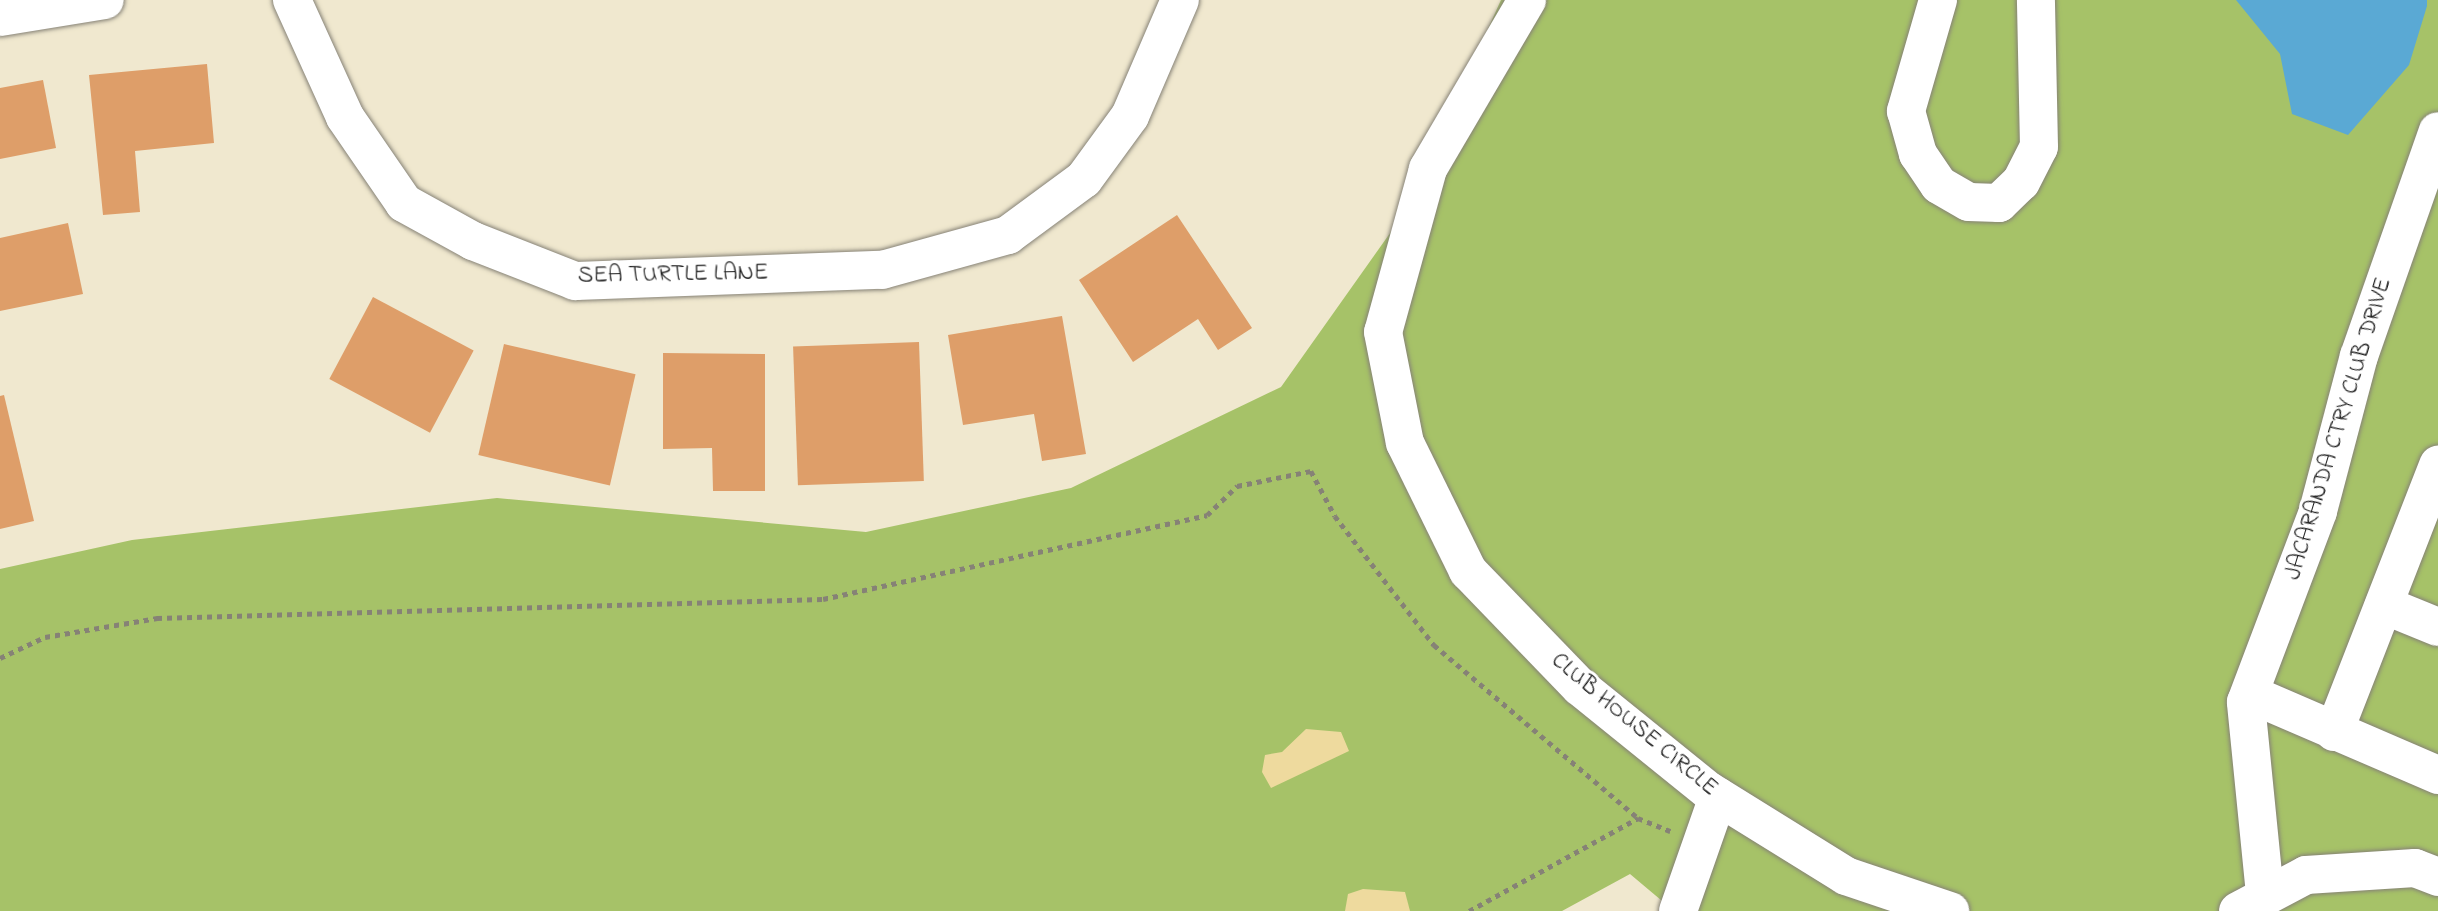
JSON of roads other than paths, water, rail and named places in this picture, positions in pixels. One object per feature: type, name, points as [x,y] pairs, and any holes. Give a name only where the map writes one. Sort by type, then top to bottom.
[{"type":"street","points":[[0,17],[105,0]]},
{"type":"street","name":"SEA TURTLE LANE","points":[[292,0],[345,117],[404,203],[473,241],[575,281],[882,270],[1008,235],[1084,178],[1130,116],[1180,0]]},
{"type":"street","name":"CLUB HOUSE CIRCLE","points":[[1527,0],[1424,182],[1383,332],[1405,443],[1468,571],[1580,687],[1718,797],[1846,876],[1950,911]]},
{"type":"street","points":[[1938,0],[1906,111],[1918,154],[1939,184],[1969,202],[1999,202],[2021,182],[2039,147],[2036,0]]},
{"type":"street","name":"JACARANDA CTRY CLUB DRIVE","points":[[2251,902],[2250,694],[2318,511],[2359,356],[2438,131]]},
{"type":"street","points":[[2334,732],[2438,466]]},
{"type":"street","points":[[2384,605],[2438,627]]},
{"type":"street","points":[[2250,694],[2438,775]]},
{"type":"street","points":[[1678,911],[1699,844],[1718,797]]},
{"type":"street","points":[[2251,902],[2306,875],[2352,867],[2416,867],[2438,877]]},
{"type":"water","points":[[2236,0],[2427,0],[2427,6],[2409,65],[2348,135],[2292,114],[2280,54]]}]
